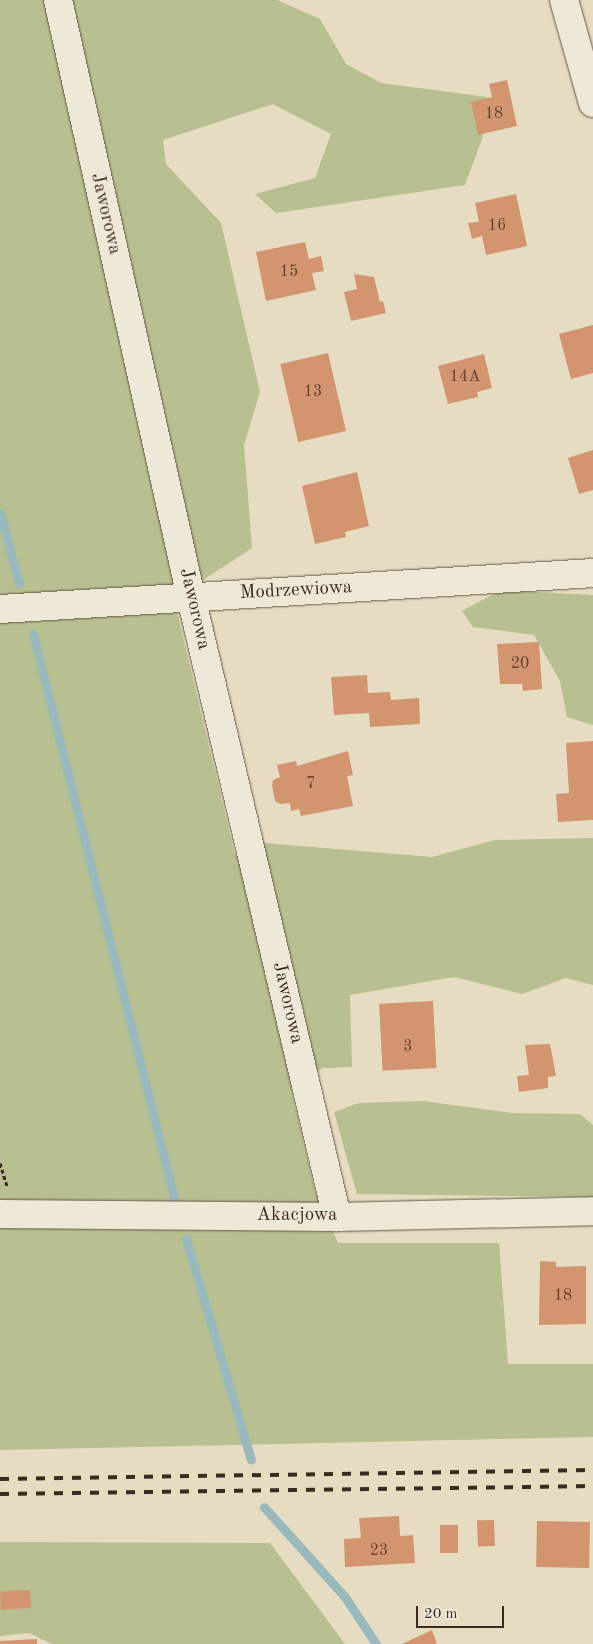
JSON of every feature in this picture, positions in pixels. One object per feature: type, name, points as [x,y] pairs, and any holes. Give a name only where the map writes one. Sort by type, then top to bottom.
[{"type":"street","name":"Jaworowa","points":[[58,0],[191,597],[337,1217]]},
{"type":"street","points":[[564,0],[593,103]]},
{"type":"street","name":"Modrzewiowa","points":[[0,609],[593,573]]},
{"type":"street","name":"Akacjowa","points":[[4,1203],[337,1217],[593,1211]]},
{"type":"path","points":[[0,1163],[4,1203]]},
{"type":"green space","points":[[0,0],[277,0],[320,19],[346,64],[381,83],[487,97],[482,139],[465,185],[276,213],[255,194],[315,178],[331,134],[273,104],[163,140],[166,164],[221,223],[260,392],[244,445],[252,548],[174,599],[235,855],[264,843],[432,857],[495,840],[593,838],[593,985],[566,978],[522,994],[454,977],[350,995],[352,1067],[323,1068],[291,1089],[315,1191],[338,1243],[499,1243],[508,1364],[593,1364],[593,1437],[0,1450]]},
{"type":"green space","points":[[501,590],[593,595],[593,725],[567,717],[560,681],[534,635],[473,627],[462,611]]},
{"type":"green space","points":[[423,1101],[511,1113],[580,1114],[593,1125],[593,1197],[357,1194],[334,1112],[359,1103]]},
{"type":"green space","points":[[0,1542],[270,1543],[345,1644],[52,1644],[29,1633],[0,1636]]},
{"type":"building","points":[[507,80],[517,126],[478,135],[471,102],[492,97],[489,84]]},
{"type":"building","points":[[516,194],[527,246],[486,255],[482,236],[472,239],[468,223],[479,222],[475,203]]},
{"type":"building","points":[[305,242],[309,259],[321,256],[324,271],[312,273],[316,290],[266,301],[256,252]]},
{"type":"building","points":[[354,274],[374,277],[380,302],[383,301],[386,313],[351,321],[344,292],[357,289]]},
{"type":"building","points":[[593,325],[593,373],[571,379],[559,334]]},
{"type":"building","points":[[328,353],[346,431],[298,442],[280,364]]},
{"type":"building","points":[[484,354],[492,388],[477,392],[478,397],[448,404],[438,366]]},
{"type":"building","points":[[593,450],[593,490],[579,494],[568,458]]},
{"type":"building","points":[[357,472],[369,526],[345,532],[346,537],[315,544],[302,486]]},
{"type":"building","points":[[539,642],[542,689],[523,691],[522,684],[500,684],[497,644]]},
{"type":"building","points":[[367,675],[368,693],[390,692],[391,700],[419,698],[420,724],[370,727],[369,713],[334,715],[331,677]]},
{"type":"building","points":[[593,741],[593,820],[558,822],[556,794],[569,793],[566,743]]},
{"type":"building","points":[[348,751],[353,775],[347,776],[353,806],[301,816],[299,809],[291,811],[290,803],[281,804],[275,801],[272,785],[273,780],[280,777],[277,765],[296,761],[297,766]]},
{"type":"building","points":[[433,1001],[437,1068],[383,1071],[379,1004]]},
{"type":"building","points":[[550,1044],[556,1076],[548,1077],[548,1088],[519,1092],[517,1076],[529,1075],[525,1045]]},
{"type":"building","points":[[540,1261],[556,1262],[556,1267],[586,1266],[586,1324],[539,1325]]},
{"type":"building","points":[[399,1516],[400,1536],[413,1535],[415,1563],[345,1567],[344,1539],[361,1538],[359,1518]]},
{"type":"building","points":[[494,1520],[495,1546],[478,1547],[477,1521]]},
{"type":"building","points":[[537,1521],[590,1522],[589,1568],[536,1567]]},
{"type":"building","points":[[440,1525],[458,1525],[458,1553],[440,1553]]},
{"type":"building","points":[[30,1590],[31,1608],[1,1610],[0,1592]]},
{"type":"building","points":[[432,1630],[437,1644],[402,1644]]},
{"type":"building","points":[[37,1639],[37,1644],[0,1644],[0,1641]]},
{"type":"waterway","points":[[0,513],[19,583]]},
{"type":"waterway","points":[[33,634],[174,1198]]},
{"type":"waterway","points":[[186,1239],[251,1460]]},
{"type":"waterway","points":[[264,1507],[345,1597],[376,1644]]},
{"type":"railway","points":[[0,1479],[593,1470]]},
{"type":"railway","points":[[0,1494],[593,1486]]}]
